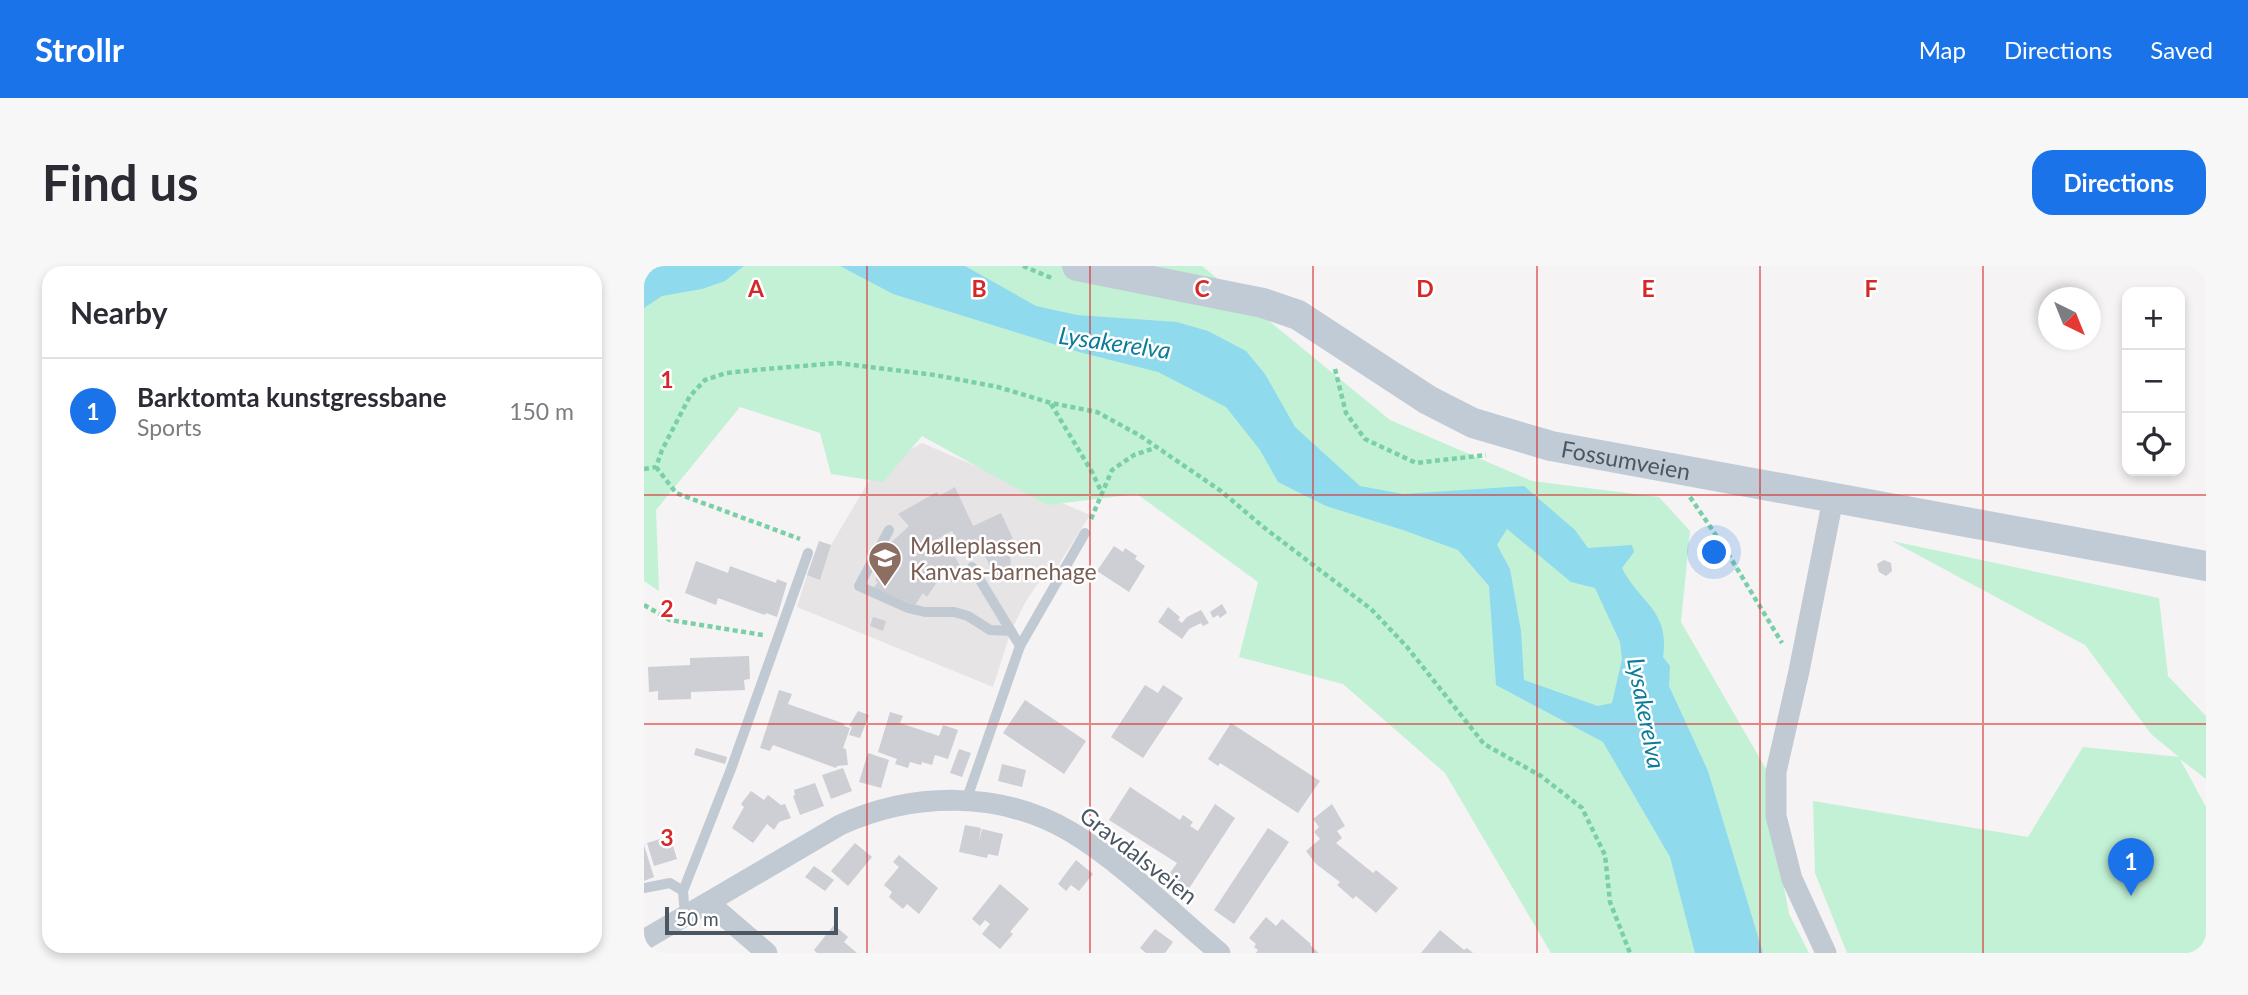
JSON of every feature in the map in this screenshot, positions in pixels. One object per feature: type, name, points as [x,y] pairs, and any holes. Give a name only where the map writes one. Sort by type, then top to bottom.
[{"type":"street","name":"Fossumveien","points":[[1077,266],[1264,303],[1297,315],[1428,400],[1473,423],[1509,435],[1551,446],[2206,566]]},
{"type":"street","points":[[1826,953],[1792,880],[1776,816],[1776,772],[1833,499]]},
{"type":"street","name":"Gravdalsveien","points":[[644,940],[828,832],[861,816],[916,802],[966,801],[1002,805],[1027,812],[1070,831],[1113,862],[1220,953]]},
{"type":"street","points":[[699,907],[767,953]]},
{"type":"lane","points":[[889,530],[859,586],[908,608],[925,612],[954,612],[968,616],[990,630],[1011,631]]},
{"type":"lane","points":[[966,801],[1020,646],[1085,533]]},
{"type":"lane","points":[[699,907],[684,904],[683,891],[808,553]]},
{"type":"lane","points":[[972,567],[1020,646]]},
{"type":"lane","points":[[644,888],[670,883],[683,891]]},
{"type":"path","points":[[1333,361],[1346,413],[1365,439],[1416,463],[1490,454]]},
{"type":"path","points":[[656,467],[690,396],[705,380],[726,373],[837,363],[935,375],[998,387],[1051,403],[1097,412],[1139,435],[1154,448],[1221,491],[1262,526],[1371,609],[1407,647],[1484,744],[1541,776],[1582,808],[1605,855],[1610,902],[1630,953]]},
{"type":"path","points":[[1051,403],[1093,472],[1102,495]]},
{"type":"path","points":[[1085,533],[1112,470],[1134,455],[1154,448]]},
{"type":"path","points":[[644,469],[656,467]]},
{"type":"path","points":[[656,467],[676,493],[810,543],[808,553]]},
{"type":"path","points":[[1686,490],[1799,671]]},
{"type":"path","points":[[644,605],[670,620],[778,637]]},
{"type":"shaded area","points":[[922,443],[1090,515],[1057,567],[1048,568],[1026,601],[1011,631],[993,687],[797,607],[807,575],[820,579],[831,545],[876,469]]},
{"type":"green space","points":[[644,266],[1202,266],[1390,420],[1532,481],[1659,497],[1690,531],[1681,622],[1773,781],[1771,816],[1789,914],[1809,953],[1551,953],[1445,773],[1343,684],[1239,657],[1258,582],[1137,494],[1047,505],[922,436],[883,482],[831,474],[820,433],[740,407],[656,510],[659,591],[644,581]]},
{"type":"green space","points":[[1892,541],[2159,598],[2168,676],[2206,716],[2206,779],[2180,759],[2206,807],[2206,953],[1847,953],[1815,873],[1813,801],[2028,837],[2083,747],[2179,757],[2151,734],[2085,645]]},
{"type":"water","points":[[644,266],[744,266],[725,281],[702,289],[662,296],[644,308]]},
{"type":"water","name":"Lysakerelva","points":[[840,266],[965,266],[1036,306],[1077,315],[1177,322],[1208,331],[1246,351],[1265,374],[1295,427],[1360,486],[1403,494],[1524,486],[1575,530],[1588,548],[1632,545],[1634,552],[1622,568],[1658,617],[1664,641],[1663,657],[1670,666],[1669,686],[1708,771],[1763,953],[1695,953],[1670,857],[1603,742],[1496,685],[1489,586],[1458,550],[1326,506],[1278,482],[1260,450],[1226,407],[1158,372],[1079,352],[893,294]],"holes":[[[1507,529],[1571,582],[1595,588],[1620,642],[1622,659],[1612,703],[1598,706],[1524,680],[1521,631],[1510,569],[1497,545]]]},
{"type":"building","points":[[955,487],[973,526],[1001,513],[1014,541],[1009,543],[1012,577],[996,579],[979,543],[963,551],[952,531],[927,545],[933,551],[947,543],[963,571],[952,582],[943,573],[927,597],[923,593],[915,605],[873,588],[882,570],[885,572],[894,559],[882,551],[909,526],[898,514],[937,492],[939,496]]},
{"type":"building","points":[[819,541],[831,545],[820,580],[807,575]]},
{"type":"building","points":[[1114,546],[1123,552],[1125,548],[1145,566],[1129,592],[1097,571]]},
{"type":"building","points":[[1884,560],[1891,563],[1892,571],[1886,576],[1879,572],[1877,564]]},
{"type":"building","points":[[696,561],[728,573],[730,566],[776,583],[777,579],[787,583],[777,617],[718,598],[716,605],[685,593]]},
{"type":"building","points":[[1222,604],[1227,613],[1220,618],[1218,615],[1213,618],[1210,612]]},
{"type":"building","points":[[1168,607],[1180,617],[1178,620],[1182,623],[1187,617],[1201,610],[1209,623],[1203,626],[1201,623],[1189,629],[1182,639],[1158,622]]},
{"type":"building","points":[[873,617],[886,621],[883,631],[870,626]]},
{"type":"building","points":[[749,656],[750,679],[744,680],[745,690],[691,692],[691,699],[658,700],[658,691],[649,692],[648,667],[690,665],[690,658]]},
{"type":"building","points":[[1145,685],[1158,693],[1163,685],[1183,698],[1143,758],[1111,737]]},
{"type":"building","points":[[779,690],[792,694],[788,704],[850,728],[843,748],[846,749],[848,765],[836,768],[773,745],[770,751],[760,748]]},
{"type":"building","points":[[1025,700],[1086,741],[1064,774],[1003,733]]},
{"type":"building","points":[[858,711],[869,715],[860,738],[849,735],[852,727],[849,726]]},
{"type":"building","points":[[890,712],[903,716],[900,723],[939,736],[943,725],[958,730],[948,759],[935,755],[932,765],[910,762],[908,768],[895,764],[897,759],[878,752]]},
{"type":"building","points":[[1231,723],[1320,781],[1298,813],[1220,763],[1218,766],[1208,759]]},
{"type":"building","points":[[696,748],[727,757],[725,764],[694,755]]},
{"type":"building","points":[[959,749],[971,753],[962,777],[950,773]]},
{"type":"building","points":[[868,753],[889,760],[881,788],[859,782]]},
{"type":"building","points":[[1002,764],[1026,770],[1022,787],[998,781]]},
{"type":"building","points":[[843,768],[852,791],[831,799],[822,775]]},
{"type":"building","points":[[815,783],[824,806],[800,815],[793,796],[794,790]]},
{"type":"building","points":[[1130,787],[1180,820],[1183,815],[1193,822],[1190,826],[1198,831],[1215,804],[1235,818],[1188,890],[1167,877],[1177,863],[1109,820]]},
{"type":"building","points":[[751,791],[764,800],[768,795],[781,805],[785,804],[791,818],[779,822],[774,830],[767,824],[753,843],[732,828],[744,807],[741,804]]},
{"type":"building","points":[[1332,804],[1345,826],[1337,831],[1342,838],[1336,843],[1373,873],[1376,870],[1398,888],[1376,913],[1356,896],[1353,899],[1337,885],[1340,882],[1316,864],[1306,851],[1320,839],[1314,832],[1319,827],[1313,819]]},
{"type":"building","points":[[965,825],[981,828],[979,841],[982,829],[1003,834],[998,856],[988,854],[987,858],[959,852]]},
{"type":"building","points":[[1268,828],[1289,842],[1234,924],[1214,910]]},
{"type":"building","points":[[670,836],[677,859],[654,866],[647,843]]},
{"type":"building","points":[[855,843],[872,857],[848,886],[831,871]]},
{"type":"building","points":[[644,845],[654,877],[644,881]]},
{"type":"building","points":[[899,855],[938,888],[919,914],[907,904],[903,909],[889,897],[892,892],[884,885],[899,867],[893,862]]},
{"type":"building","points":[[1076,860],[1093,874],[1079,891],[1071,885],[1066,891],[1058,884]]},
{"type":"building","points":[[814,866],[834,880],[825,891],[805,877]]},
{"type":"building","points":[[1000,884],[1029,909],[1000,949],[982,934],[990,924],[985,920],[980,926],[972,919]]},
{"type":"building","points":[[1266,917],[1276,926],[1282,919],[1319,953],[1256,953],[1256,944],[1249,938]]},
{"type":"building","points":[[834,925],[848,937],[844,942],[857,953],[817,953],[814,950]]},
{"type":"building","points":[[1155,929],[1173,942],[1165,953],[1146,953],[1140,948]]},
{"type":"building","points":[[1440,930],[1464,950],[1467,948],[1473,953],[1421,953]]},
{"type":"place","name":"Mølleplassen Kanvas-barnehage","points":[[885,588]]},
{"type":"place","name":"Barktomta kunstgressbane","points":[[2131,896]]}]
